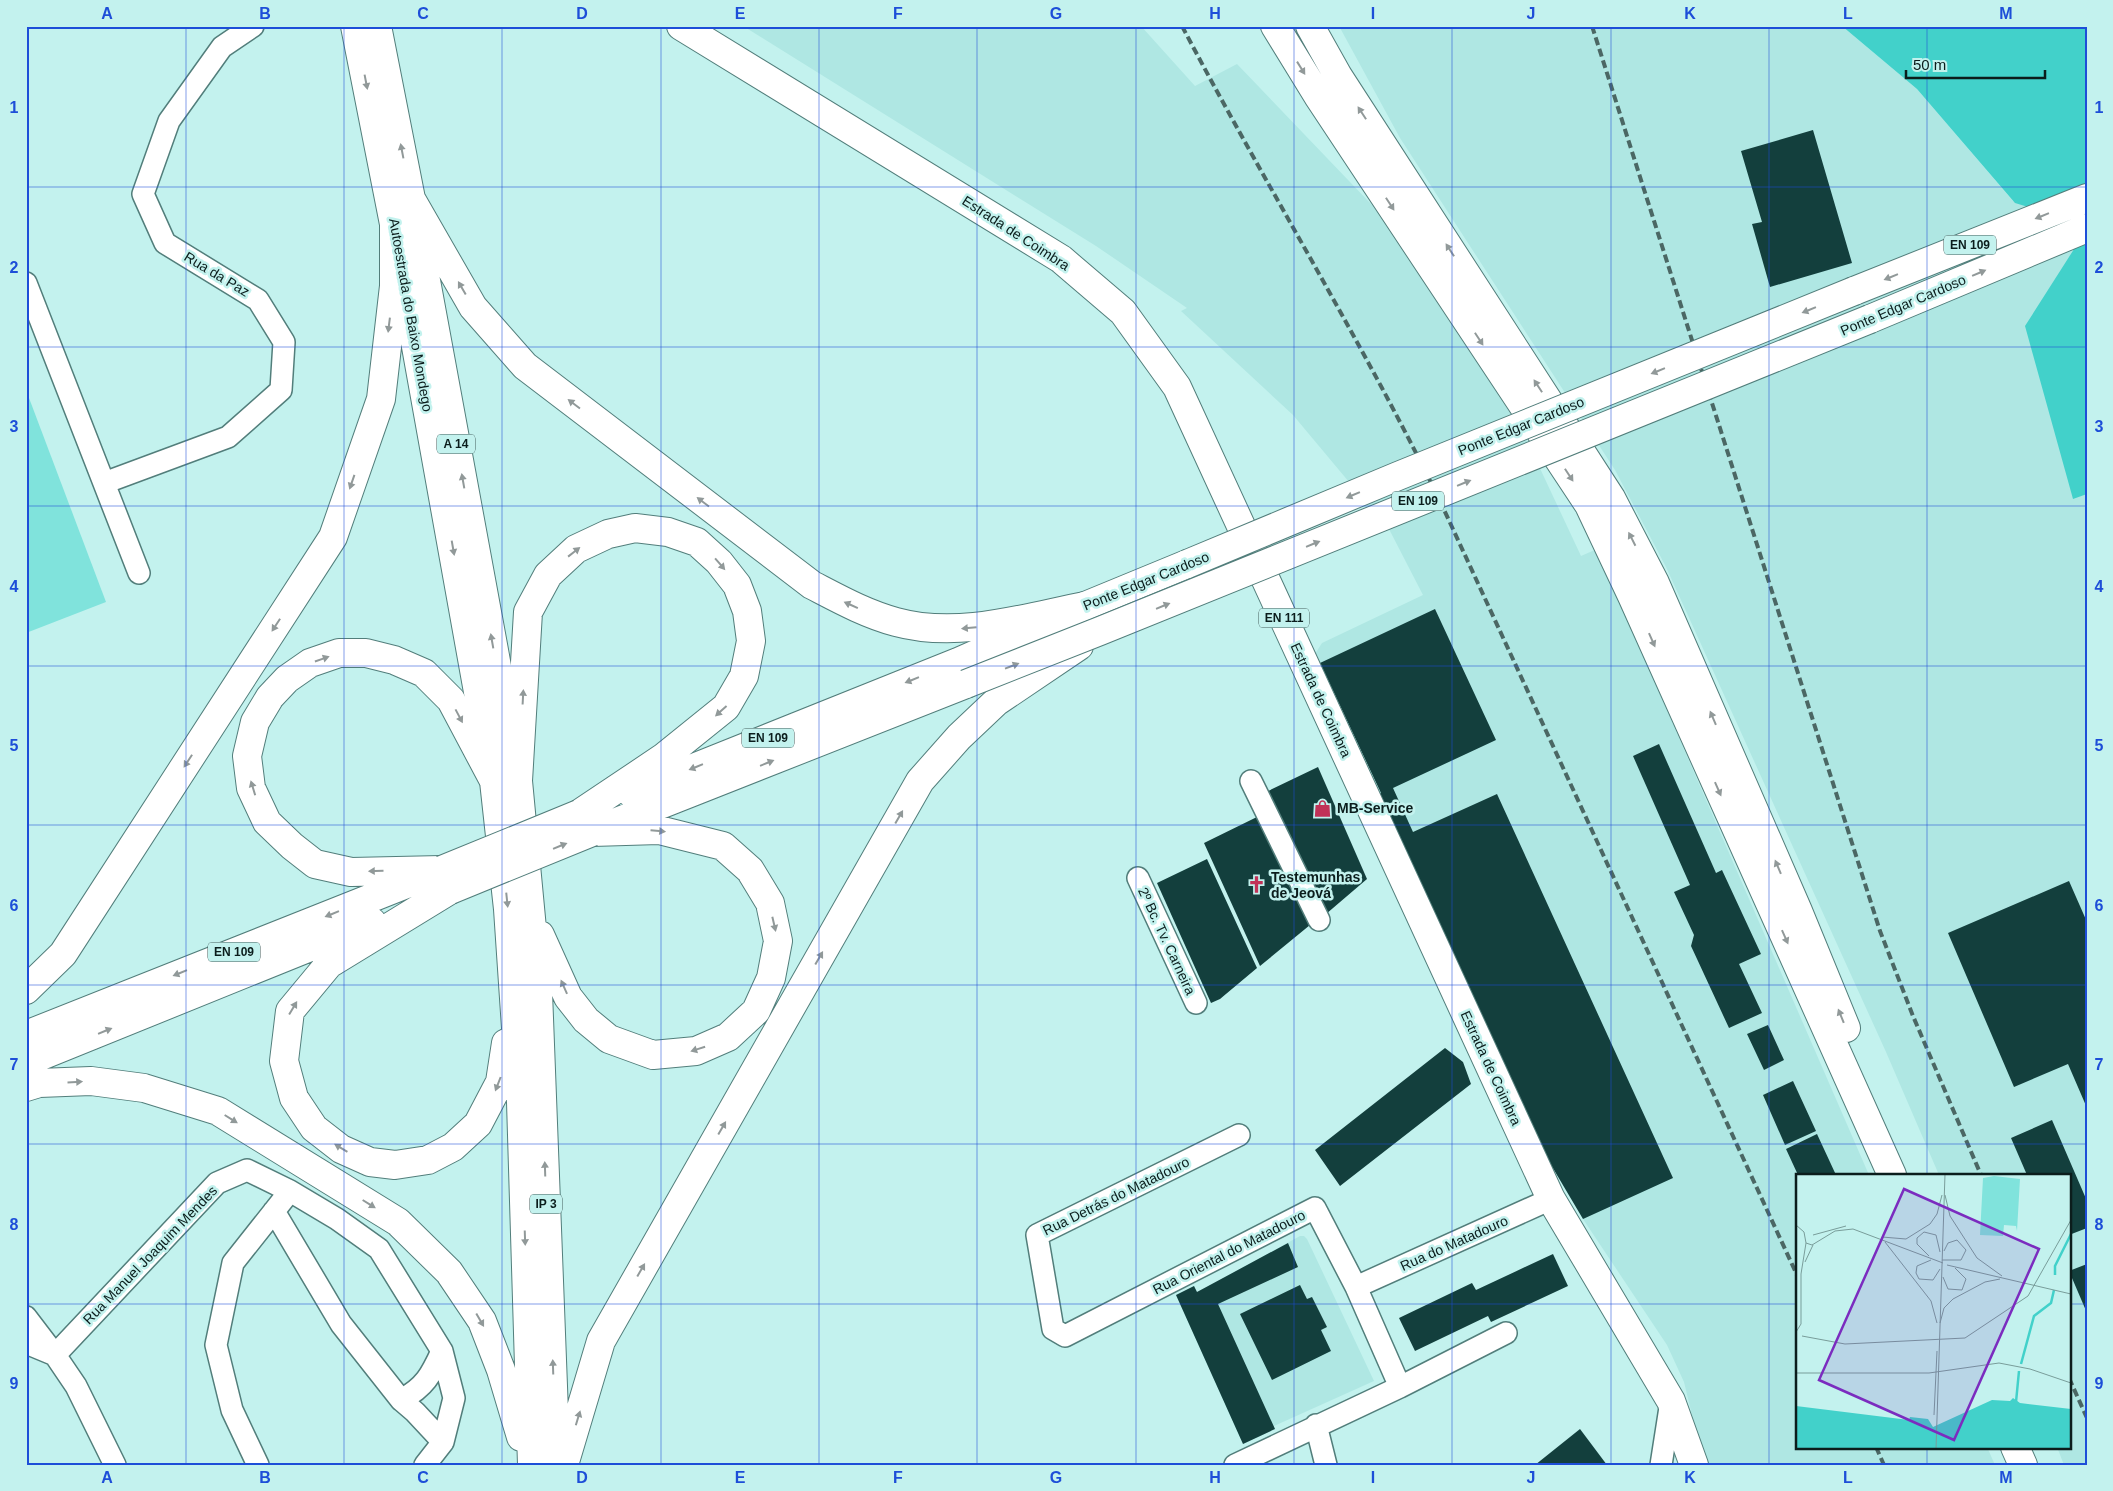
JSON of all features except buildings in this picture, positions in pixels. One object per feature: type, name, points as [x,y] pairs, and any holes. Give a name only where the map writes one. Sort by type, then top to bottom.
[{"type":"main road","name":"Autoestrada do Baixo Mondego","points":[[355,26],[373,44],[411,199],[506,781]]},
{"type":"main road","name":"Estrada de Coimbra","points":[[681,26],[1061,259],[1123,312],[1177,387],[1551,1200],[1671,1401]]},
{"type":"main road","points":[[1275,26],[1318,96],[1644,589],[1794,902],[1906,1174]]},
{"type":"main road","points":[[1310,26],[1338,76],[1611,498],[1644,589],[1892,1174]]},
{"type":"main road","name":"Autoestrada do Baixo Mondego","points":[[373,44],[394,224],[506,781]]},
{"type":"main road","name":"Ponte Edgar Cardoso","points":[[962,673],[1085,606],[1407,472],[2087,198]]},
{"type":"main road","points":[[411,199],[473,307],[525,366],[812,585],[850,605],[896,622],[933,629],[970,628],[1085,606]]},
{"type":"main road","points":[[26,990],[63,954],[333,538],[381,399],[394,286],[394,224]]},
{"type":"main road","name":"Ponte Edgar Cardoso","points":[[962,673],[1100,631],[1870,319],[2087,228]]},
{"type":"main road","points":[[506,781],[528,612],[548,575],[576,549],[608,534],[635,528],[668,532],[697,542],[719,562],[736,584],[747,611],[751,641],[744,676],[726,707],[585,823]]},
{"type":"main road","points":[[564,1465],[601,1341],[920,781],[958,737],[996,702],[1100,631]]},
{"type":"main road","points":[[446,880],[351,872],[315,864],[292,846],[267,822],[251,788],[247,756],[255,722],[270,697],[287,679],[310,663],[338,654],[366,653],[394,660],[424,673],[451,700],[506,781]]},
{"type":"main road","name":"EN 109","points":[[26,1062],[446,880],[962,673]]},
{"type":"main road","name":"IP 3","points":[[506,781],[532,917],[538,992],[556,1465]]},
{"type":"main road","name":"IP 3","points":[[506,781],[521,1112],[532,1465]]},
{"type":"main road","points":[[532,917],[568,997],[586,1020],[609,1039],[653,1055],[696,1051],[728,1037],[756,1011],[771,978],[778,941],[770,903],[750,870],[723,846],[658,830],[585,823]]},
{"type":"main road","points":[[446,880],[328,964],[290,1011],[284,1061],[294,1098],[314,1128],[341,1149],[370,1162],[395,1166],[428,1160],[453,1147],[478,1124],[500,1082],[514,985]]},
{"type":"main road","name":"EN 109","points":[[26,1034],[446,880]]},
{"type":"main road","points":[[26,1087],[40,1084],[91,1081],[135,1086],[218,1111],[398,1222],[449,1272],[482,1322],[518,1421],[527,1465]]},
{"type":"main road","name":"EN 111","points":[[1671,1401],[1678,1465]]},
{"type":"main road","name":"EN 111","points":[[1671,1401],[1694,1465]]},
{"type":"street","name":"Rua da Paz","points":[[104,483],[228,437],[281,390],[284,342],[258,300],[165,243],[144,194],[169,120],[222,47],[253,26]]},
{"type":"street","points":[[26,283],[139,573]]},
{"type":"street","points":[[1251,781],[1320,920]]},
{"type":"street","name":"2º Bc. Tv. Carneira","points":[[1138,878],[1196,1003]]},
{"type":"street","name":"Rua Detrás do Matadouro","points":[[1064,1336],[1053,1329],[1037,1235],[1239,1135]]},
{"type":"street","name":"Rua Manuel Joaquim Mendes","points":[[55,1355],[217,1183],[247,1170],[290,1191],[337,1219],[379,1249],[442,1351],[454,1398],[443,1442]]},
{"type":"street","points":[[258,1465],[232,1410],[216,1345],[233,1263],[290,1191]]},
{"type":"street","name":"Rua do Matadouro","points":[[1356,1287],[1551,1200]]},
{"type":"street","name":"Rua Oriental do Matadouro","points":[[1064,1336],[1315,1208],[1356,1287]]},
{"type":"street","points":[[274,1210],[340,1324],[401,1400],[443,1442],[425,1465]]},
{"type":"street","points":[[1356,1287],[1400,1387]]},
{"type":"street","points":[[26,1317],[76,1386],[115,1465]]},
{"type":"street","points":[[1235,1465],[1316,1425],[1400,1387],[1506,1333]]},
{"type":"street","points":[[26,1343],[55,1355]]},
{"type":"street","points":[[401,1400],[417,1391],[431,1375],[442,1351]]},
{"type":"street","points":[[1661,1465],[1671,1401]]},
{"type":"street","points":[[1316,1425],[1326,1465]]},
{"type":"shaded area","points":[[743,26],[1141,26],[1195,86],[1237,64],[1372,205],[1523,432],[1581,556],[1597,549],[1869,1174],[1796,1174],[1796,1448],[1987,1448],[1995,1465],[1704,1465],[1684,1382],[1667,1345],[1583,1219],[1544,1153],[1398,839],[1315,654],[1322,643],[1423,595],[1390,531],[1293,415],[1181,311],[1187,308],[1096,246]]},
{"type":"shaded area","points":[[1339,26],[1842,26],[1917,89],[2013,201],[2058,216],[2076,246],[2073,498],[2087,494],[2087,1465],[2064,1465],[2057,1448],[2070,1448],[2070,1174],[1939,1174],[1886,1052],[1666,567],[1615,470],[1400,138]]},
{"type":"shaded area","points":[[1842,26],[2087,26],[2087,494],[2073,499],[2025,326],[2076,246],[2058,216],[2015,203],[1917,89]]},
{"type":"shaded area","points":[[26,390],[106,602],[26,633]]},
{"type":"shaded area","points":[[1300,1236],[1304,1236],[1307,1239],[1374,1381],[1274,1426],[1275,1429],[1243,1444],[1176,1295],[1194,1286],[1197,1292]]},
{"type":"railway","points":[[1182,26],[1346,322],[1440,501],[1796,1273]]},
{"type":"railway","points":[[1592,26],[1880,931],[1913,1016],[1981,1174]]},
{"type":"railway","points":[[2070,1380],[2087,1418]]},
{"type":"railway","points":[[1876,1448],[1884,1465]]},
{"type":"place","name":"MB-Service","points":[[1323,808]]},
{"type":"place","name":"Testemunhas de Jeová","points":[[1257,885]]}]
